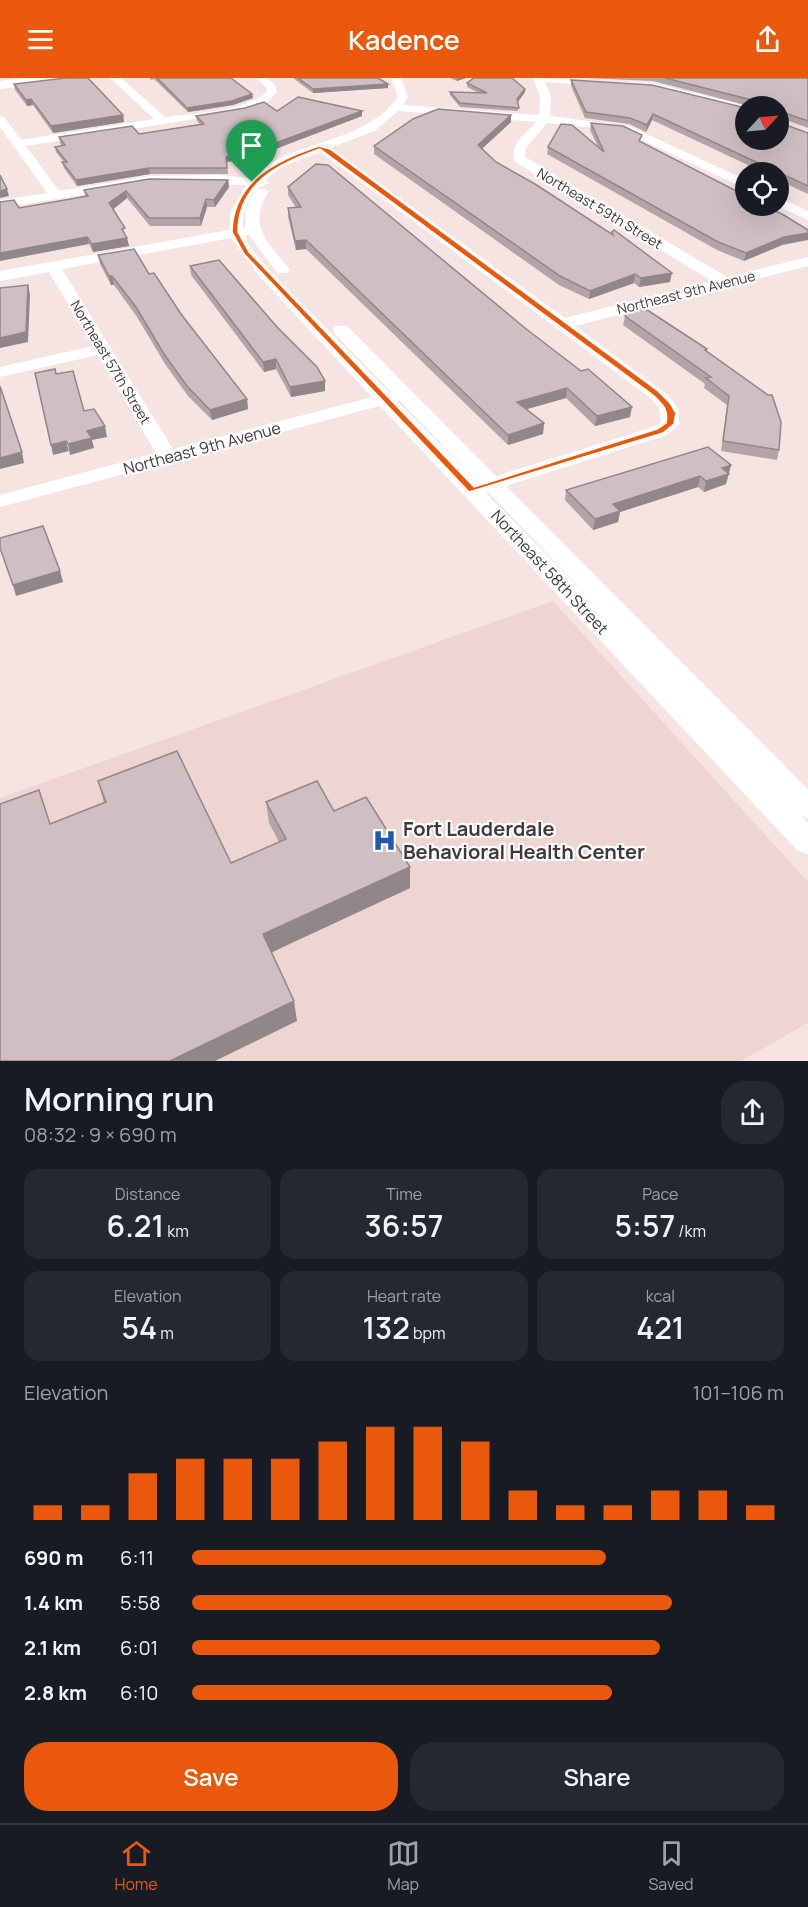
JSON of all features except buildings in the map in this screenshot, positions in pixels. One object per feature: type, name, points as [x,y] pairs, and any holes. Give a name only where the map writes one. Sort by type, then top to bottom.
[{"type":"street","points":[[0,80],[27,78]]},
{"type":"street","points":[[0,85],[67,78]]},
{"type":"street","points":[[115,78],[164,122]]},
{"type":"street","points":[[18,144],[245,108],[262,102],[272,92],[271,86],[261,78]]},
{"type":"street","points":[[396,78],[403,97],[404,108]]},
{"type":"street","points":[[539,78],[545,88],[548,103],[544,119]]},
{"type":"street","points":[[539,78],[652,86],[735,106]]},
{"type":"street","points":[[652,86],[667,78]]},
{"type":"street","points":[[0,204],[150,180],[217,179],[260,183],[324,148],[381,130],[416,95]]},
{"type":"street","points":[[404,108],[625,128],[670,147],[735,180]]},
{"type":"street","points":[[0,119],[55,195]]},
{"type":"street","name":"Northeast 59th Street","points":[[544,119],[520,147],[519,159],[724,282]]},
{"type":"street","points":[[324,148],[655,393],[668,404],[672,413],[670,424],[660,431],[482,487]]},
{"type":"street","points":[[0,276],[243,231],[258,196],[260,183]]},
{"type":"street","points":[[789,206],[808,216]]},
{"type":"street","name":"Northeast 58th Street","points":[[243,231],[808,842]]},
{"type":"street","name":"Northeast 9th Avenue","points":[[563,324],[808,261]]},
{"type":"street","name":"Northeast 57th Street","points":[[53,266],[168,457]]},
{"type":"street","points":[[0,372],[103,349]]},
{"type":"street","name":"Northeast 9th Avenue","points":[[0,501],[395,396]]},
{"type":"street","name":"Northeast 58th Street","points":[[482,487],[808,807]]},
{"type":"shaded area","name":"Fort Lauderdale Behavioral Health Center","points":[[553,601],[808,882],[808,1023],[741,1061],[0,1061],[0,798]]},
{"type":"place","name":"Fort Lauderdale Behavioral Health Center","points":[[385,840]]},
{"type":"route","points":[[321,147],[328,150],[655,393],[668,404],[672,413],[670,424],[660,431],[472,490],[246,253],[235,232],[235,222],[240,202],[252,182],[272,167],[300,154],[321,147]]}]
